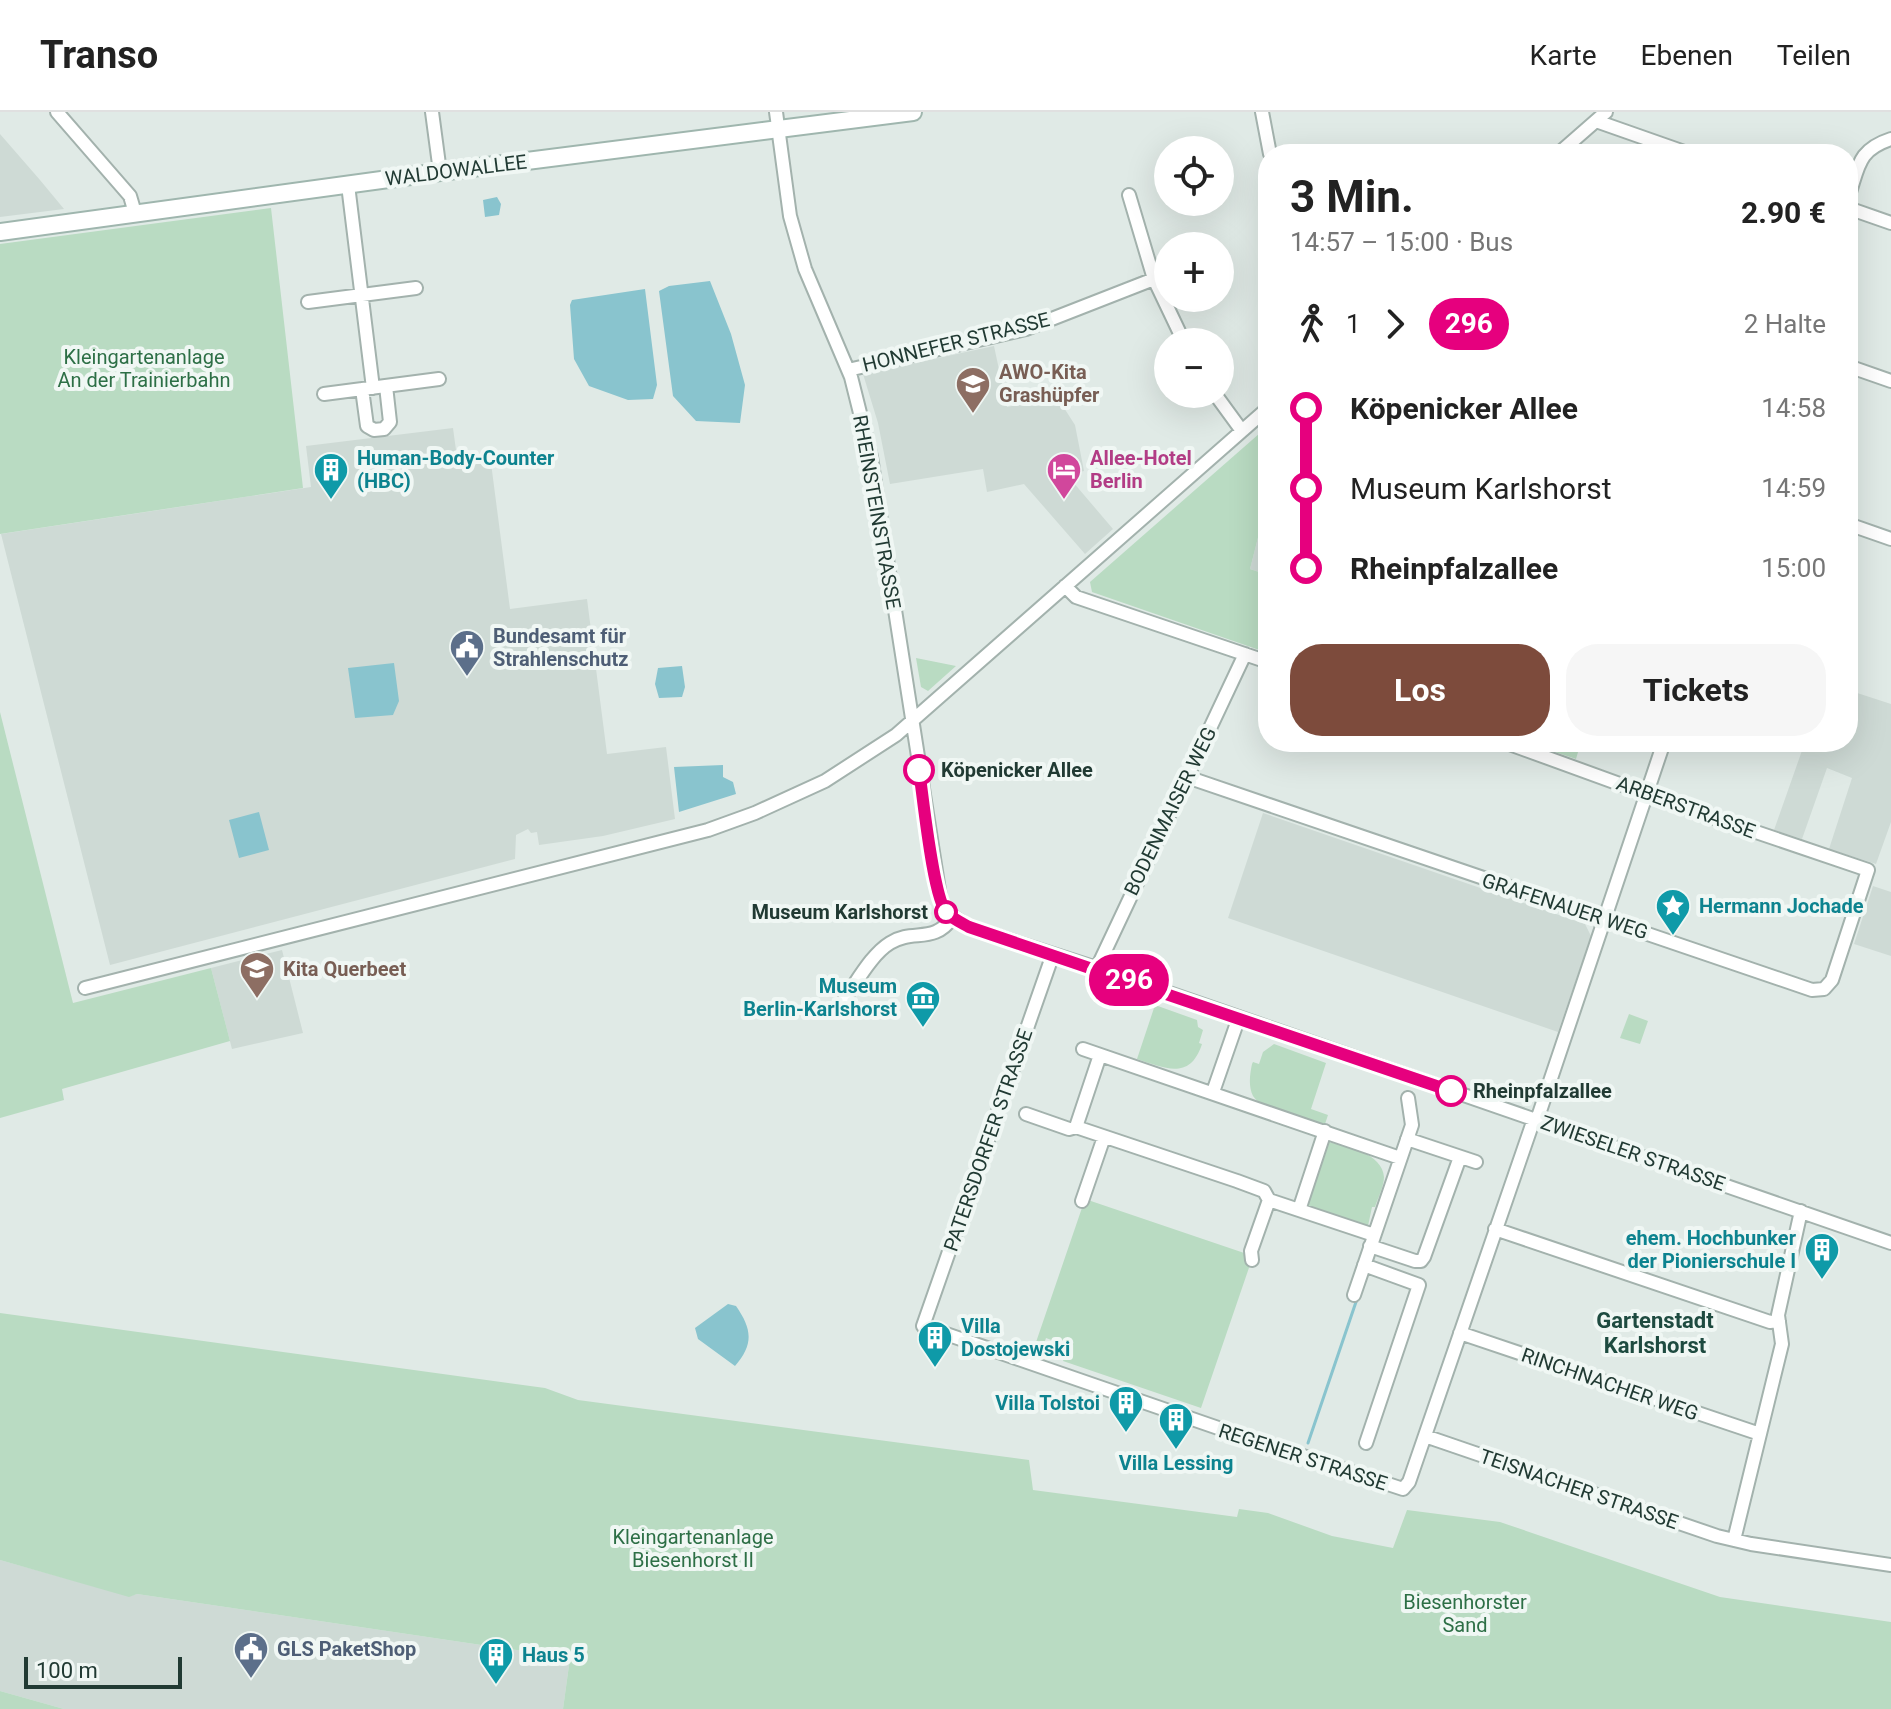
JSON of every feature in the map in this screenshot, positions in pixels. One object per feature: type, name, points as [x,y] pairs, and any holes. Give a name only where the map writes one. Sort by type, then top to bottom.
[{"type":"street","points":[[432,112],[440,172]]},
{"type":"street","name":"RHEINSTEINSTRASSE","points":[[776,112],[790,216],[805,269],[848,370],[871,457],[938,892],[946,912],[953,917]]},
{"type":"street","name":"WALDOWALLEE","points":[[0,232],[913,112]]},
{"type":"street","points":[[1262,112],[1268,144]]},
{"type":"street","points":[[63,114],[130,196],[135,213]]},
{"type":"street","points":[[1568,144],[1598,115],[1666,144]]},
{"type":"street","points":[[1858,169],[1863,155],[1875,144],[1891,139]]},
{"type":"street","points":[[348,185],[374,388]]},
{"type":"street","points":[[1129,195],[1154,279]]},
{"type":"street","points":[[1858,211],[1891,223]]},
{"type":"street","name":"HONNEFER STRASSE","points":[[848,370],[1026,329],[1154,279]]},
{"type":"street","points":[[308,302],[416,288]]},
{"type":"street","points":[[1858,369],[1891,381]]},
{"type":"street","points":[[324,394],[439,379]]},
{"type":"street","points":[[1225,408],[1242,431]]},
{"type":"street","points":[[85,988],[727,824],[838,774],[896,735],[1258,417]]},
{"type":"street","points":[[1858,527],[1891,539]]},
{"type":"street","points":[[1065,586],[1076,597],[1258,659]]},
{"type":"street","name":"BODENMAISER WEG","points":[[1097,968],[1245,654]]},
{"type":"street","name":"ARBERSTRASSE","points":[[1531,752],[1868,870]]},
{"type":"street","points":[[1535,1120],[1661,752]]},
{"type":"street","name":"GRAFENAUER WEG","points":[[1187,777],[1817,991],[1824,989],[1832,980],[1868,870]]},
{"type":"street","points":[[845,998],[887,944],[902,937],[937,933],[953,917]]},
{"type":"street","name":"ZWIESELER STRASSE","points":[[953,917],[969,927],[1097,968],[1891,1243]]},
{"type":"street","name":"PATERSDORFER STRASSE","points":[[923,1326],[1053,954]]},
{"type":"street","points":[[1213,1092],[1239,1017]]},
{"type":"street","points":[[1083,1049],[1400,1158]]},
{"type":"street","points":[[1076,1127],[1100,1055]]},
{"type":"street","points":[[1354,1295],[1412,1125],[1408,1098]]},
{"type":"street","points":[[1026,1114],[1069,1129],[1076,1127],[1264,1191],[1269,1200],[1421,1261],[1460,1157]]},
{"type":"street","name":"REGENER STRASSE","points":[[923,1326],[1403,1489],[1409,1482],[1535,1120]]},
{"type":"street","points":[[1299,1210],[1325,1131]]},
{"type":"street","points":[[1082,1201],[1104,1137]]},
{"type":"street","points":[[1407,1139],[1476,1162]]},
{"type":"street","points":[[1252,1260],[1251,1251],[1269,1200]]},
{"type":"street","points":[[1734,1540],[1782,1344],[1779,1307],[1801,1211]]},
{"type":"street","points":[[1495,1229],[1770,1322],[1779,1321]]},
{"type":"street","points":[[1364,1265],[1419,1285],[1366,1443]]},
{"type":"street","name":"RINCHNACHER WEG","points":[[1460,1333],[1760,1434]]},
{"type":"street","name":"TEISNACHER STRASSE","points":[[1425,1436],[1734,1540],[1891,1564]]},
{"type":"shaded area","points":[[0,134],[40,180],[64,209],[0,217]]},
{"type":"shaded area","name":"AWO-Kita Grashüpfer","points":[[994,346],[1007,407],[1057,397],[1075,425],[1084,471],[1067,475],[1113,529],[1085,554],[1024,484],[987,492],[983,469],[890,484],[878,423],[863,374]]},
{"type":"shaded area","points":[[453,428],[458,465],[491,463],[510,609],[587,599],[607,754],[666,747],[675,819],[603,836],[539,845],[537,832],[531,833],[528,829],[516,835],[515,859],[110,965],[1,534],[311,487],[306,446]]},
{"type":"shaded area","points":[[1258,537],[1258,572],[1250,569]]},
{"type":"shaded area","points":[[1858,693],[1891,704],[1891,822],[1876,864],[1829,849],[1852,778],[1827,768],[1802,839],[1774,830],[1801,752],[1858,752]]},
{"type":"shaded area","points":[[1263,813],[1585,924],[1591,936],[1558,1032],[1228,918]]},
{"type":"shaded area","points":[[1873,886],[1891,892],[1891,956],[1854,944]]},
{"type":"shaded area","name":"Kita Querbeet","points":[[282,950],[303,1033],[232,1049],[211,968]]},
{"type":"shaded area","points":[[0,1560],[129,1596],[137,1594],[570,1658],[563,1709],[64,1709],[0,1691]]},
{"type":"green space","name":"Kleingartenanlage An der Trainierbahn","points":[[271,208],[303,488],[0,534],[0,244]]},
{"type":"green space","points":[[1258,435],[1258,537],[1250,569],[1258,572],[1258,650],[1092,592],[1090,582]]},
{"type":"green space","points":[[916,658],[956,666],[928,691],[921,687]]},
{"type":"green space","points":[[0,712],[73,1003],[211,968],[230,1041],[62,1089],[64,1100],[0,1118]]},
{"type":"green space","points":[[1555,752],[1578,752],[1576,759]]},
{"type":"green space","points":[[1155,1005],[1197,1020],[1198,1027],[1203,1030],[1197,1056],[1184,1067],[1167,1068],[1137,1059]]},
{"type":"green space","points":[[1629,1014],[1648,1021],[1640,1044],[1620,1038]]},
{"type":"green space","points":[[1274,1044],[1326,1063],[1311,1109],[1328,1115],[1324,1127],[1275,1111],[1253,1096],[1250,1084],[1252,1064],[1259,1064],[1263,1052]]},
{"type":"green space","points":[[1328,1142],[1362,1152],[1382,1169],[1383,1184],[1375,1207],[1372,1207],[1368,1226],[1307,1207]]},
{"type":"green space","points":[[1085,1199],[1253,1256],[1201,1408],[1063,1361],[1068,1346],[1046,1338],[1041,1353],[1033,1351]]},
{"type":"green space","name":"Kleingartenanlage Biesenhorst II","points":[[0,1313],[545,1388],[578,1400],[1029,1460],[1033,1490],[1237,1517],[1239,1509],[1268,1513],[1332,1536],[1393,1548],[1407,1510],[1500,1522],[1720,1597],[1891,1622],[1891,1709],[563,1709],[570,1658],[137,1594],[129,1597],[0,1560]]},
{"type":"green space","points":[[0,1691],[64,1709],[0,1709]]},
{"type":"water","points":[[497,197],[501,204],[499,215],[485,217],[483,200]]},
{"type":"water","points":[[710,281],[731,334],[745,385],[740,423],[696,421],[673,396],[659,291],[669,286]]},
{"type":"water","points":[[645,289],[657,385],[653,399],[628,400],[589,386],[574,359],[570,305],[572,300]]},
{"type":"water","points":[[394,663],[399,701],[393,715],[355,718],[348,668]]},
{"type":"water","points":[[682,666],[685,687],[682,697],[659,698],[655,684],[658,668]]},
{"type":"water","points":[[723,765],[723,777],[733,782],[736,794],[679,812],[674,767]]},
{"type":"water","points":[[259,812],[269,850],[239,858],[229,820]]},
{"type":"water","points":[[728,1304],[736,1306],[749,1336],[745,1351],[735,1366],[698,1339],[695,1328]]},
{"type":"waterway","points":[[1308,1443],[1357,1299]]},
{"type":"bus line","name":"296","points":[[919,770],[941,903],[946,912],[969,927],[1097,968],[1451,1091]]},
{"type":"place","name":"AWO-Kita Grashüpfer","points":[[973,415]]},
{"type":"place","name":"Human-Body-Counter (HBC)","points":[[331,501]]},
{"type":"place","name":"Allee-Hotel Berlin","points":[[1064,501]]},
{"type":"place","name":"Bundesamt für Strahlenschutz","points":[[467,678]]},
{"type":"place","name":"Köpenicker Allee","points":[[919,770]]},
{"type":"place","name":"Museum Karlshorst","points":[[946,912]]},
{"type":"place","name":"Hermann Jochade","points":[[1673,937]]},
{"type":"place","name":"Kita Querbeet","points":[[257,1000]]},
{"type":"place","name":"Museum Berlin-Karlshorst","points":[[923,1029]]},
{"type":"place","name":"Rheinpfalzallee","points":[[1451,1091]]},
{"type":"place","name":"ehem. Hochbunker der Pionierschule I","points":[[1822,1281]]},
{"type":"place","name":"Villa Dostojewski","points":[[935,1369]]},
{"type":"place","name":"Villa Tolstoi","points":[[1126,1434]]},
{"type":"place","name":"Villa Lessing","points":[[1176,1451]]},
{"type":"place","name":"GLS PaketShop","points":[[251,1680]]},
{"type":"place","name":"Haus 5","points":[[496,1686]]},
{"type":"district","name":"Gartenstadt Karlshorst","points":[[1655,1332]]},
{"type":"park label","name":"Biesenhorster Sand","points":[[1465,1614]]}]
